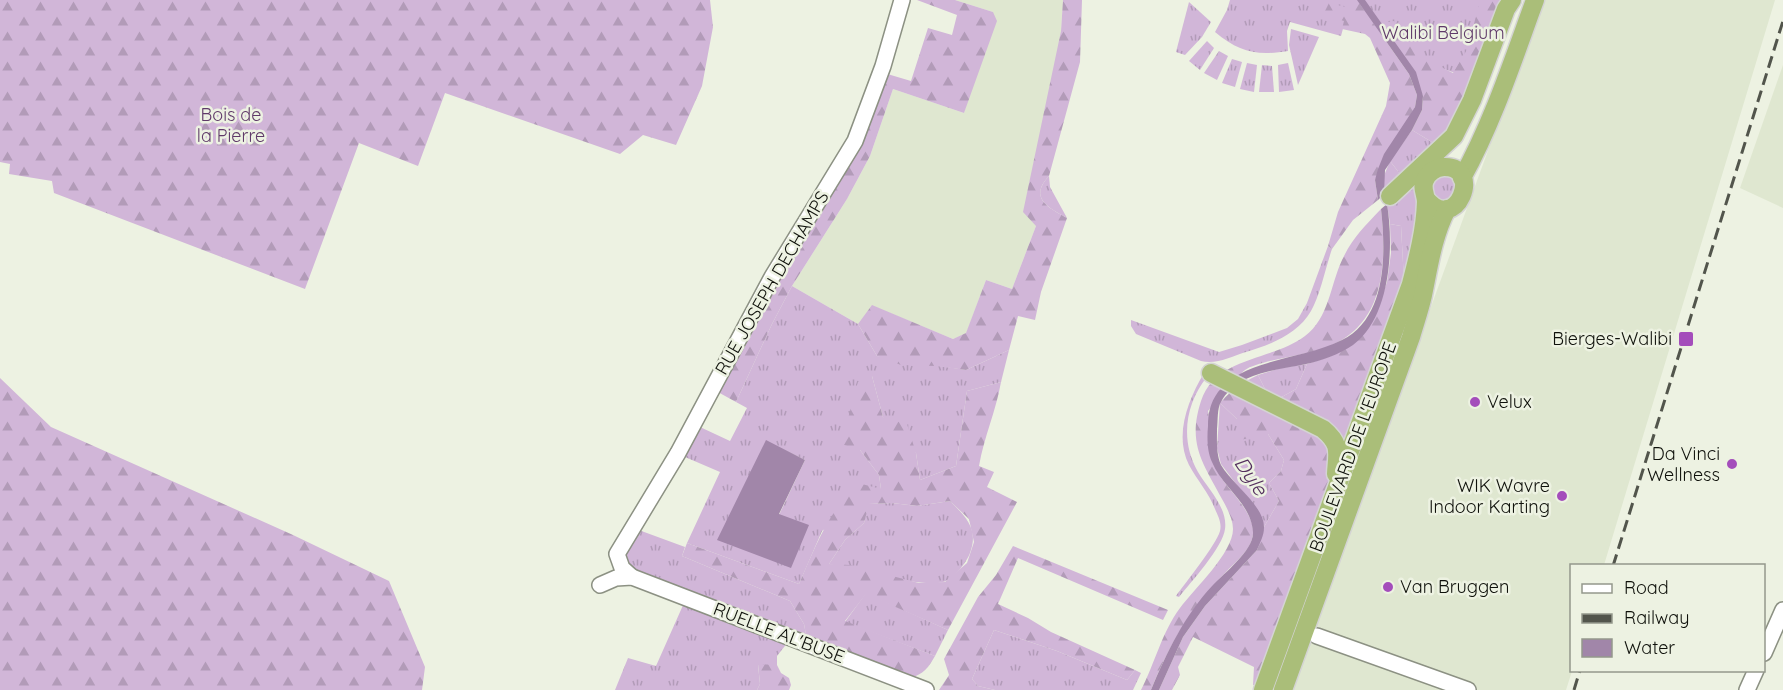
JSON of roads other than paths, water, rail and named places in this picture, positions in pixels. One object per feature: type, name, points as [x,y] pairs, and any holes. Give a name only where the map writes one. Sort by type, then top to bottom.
[{"type":"highway","name":"BOULEVARD DE L'EUROPE","points":[[1263,690],[1412,284],[1420,249],[1426,199],[1423,188],[1426,178],[1435,169],[1444,167],[1472,125],[1483,102],[1514,0]]},
{"type":"highway","points":[[1390,196],[1454,135],[1472,100],[1506,9],[1514,0]]},
{"type":"highway","name":"BOULEVARD DE L'EUROPE","points":[[1283,690],[1412,337],[1435,237],[1447,209],[1455,206],[1462,199],[1465,191],[1462,178],[1492,116],[1535,0]]},
{"type":"highway","points":[[1444,167],[1454,170],[1462,178]]},
{"type":"highway","points":[[1426,199],[1435,207],[1447,209]]},
{"type":"highway","points":[[1216,376],[1329,433],[1336,444],[1339,459],[1336,472],[1339,485]]},
{"type":"street","name":"RUE JOSEPH DECHAMPS","points":[[632,578],[622,568],[617,554],[678,453],[772,277],[855,141],[883,66],[902,0]]},
{"type":"street","points":[[600,585],[615,578],[632,578]]},
{"type":"street","name":"RUELLE AL'BUSE","points":[[632,578],[923,689]]},
{"type":"street","points":[[1765,651],[1783,610]]},
{"type":"street","points":[[1317,636],[1468,690]]},
{"type":"street","points":[[1747,690],[1755,672]]},
{"type":"water","points":[[1357,0],[1365,0],[1416,72],[1423,96],[1422,110],[1412,130],[1385,170],[1384,194],[1378,200],[1375,180],[1378,169],[1384,154],[1415,107],[1417,95],[1409,74]]},
{"type":"water","points":[[1387,204],[1390,240],[1387,280],[1375,317],[1366,333],[1353,345],[1330,357],[1248,378],[1228,392],[1220,405],[1217,438],[1219,461],[1259,511],[1263,520],[1263,533],[1257,550],[1205,606],[1183,637],[1159,690],[1151,690],[1170,648],[1193,609],[1244,554],[1252,539],[1253,532],[1247,512],[1222,479],[1209,454],[1208,422],[1213,400],[1234,377],[1268,363],[1324,348],[1357,330],[1368,316],[1380,283],[1383,264],[1381,209]]},
{"type":"water","points":[[766,440],[805,460],[779,514],[809,525],[791,568],[717,540]]},
{"type":"railway","points":[[1614,564],[1783,21]]},
{"type":"railway","points":[[1574,690],[1579,672]]},
{"type":"place","name":"Bierges-Walibi","points":[[1686,339]]},
{"type":"place","name":"Velux","points":[[1475,402]]},
{"type":"place","name":"Da Vinci Wellness","points":[[1732,464]]},
{"type":"place","name":"WIK Wavre Indoor Karting","points":[[1562,496]]},
{"type":"place","name":"Van Bruggen","points":[[1388,587]]},
{"type":"park label","name":"Walibi Belgium","points":[[1443,33]]},
{"type":"park label","name":"Bois de la Pierre","points":[[231,125]]},
{"type":"water label","name":"Dyle","points":[[1251,476]]}]
